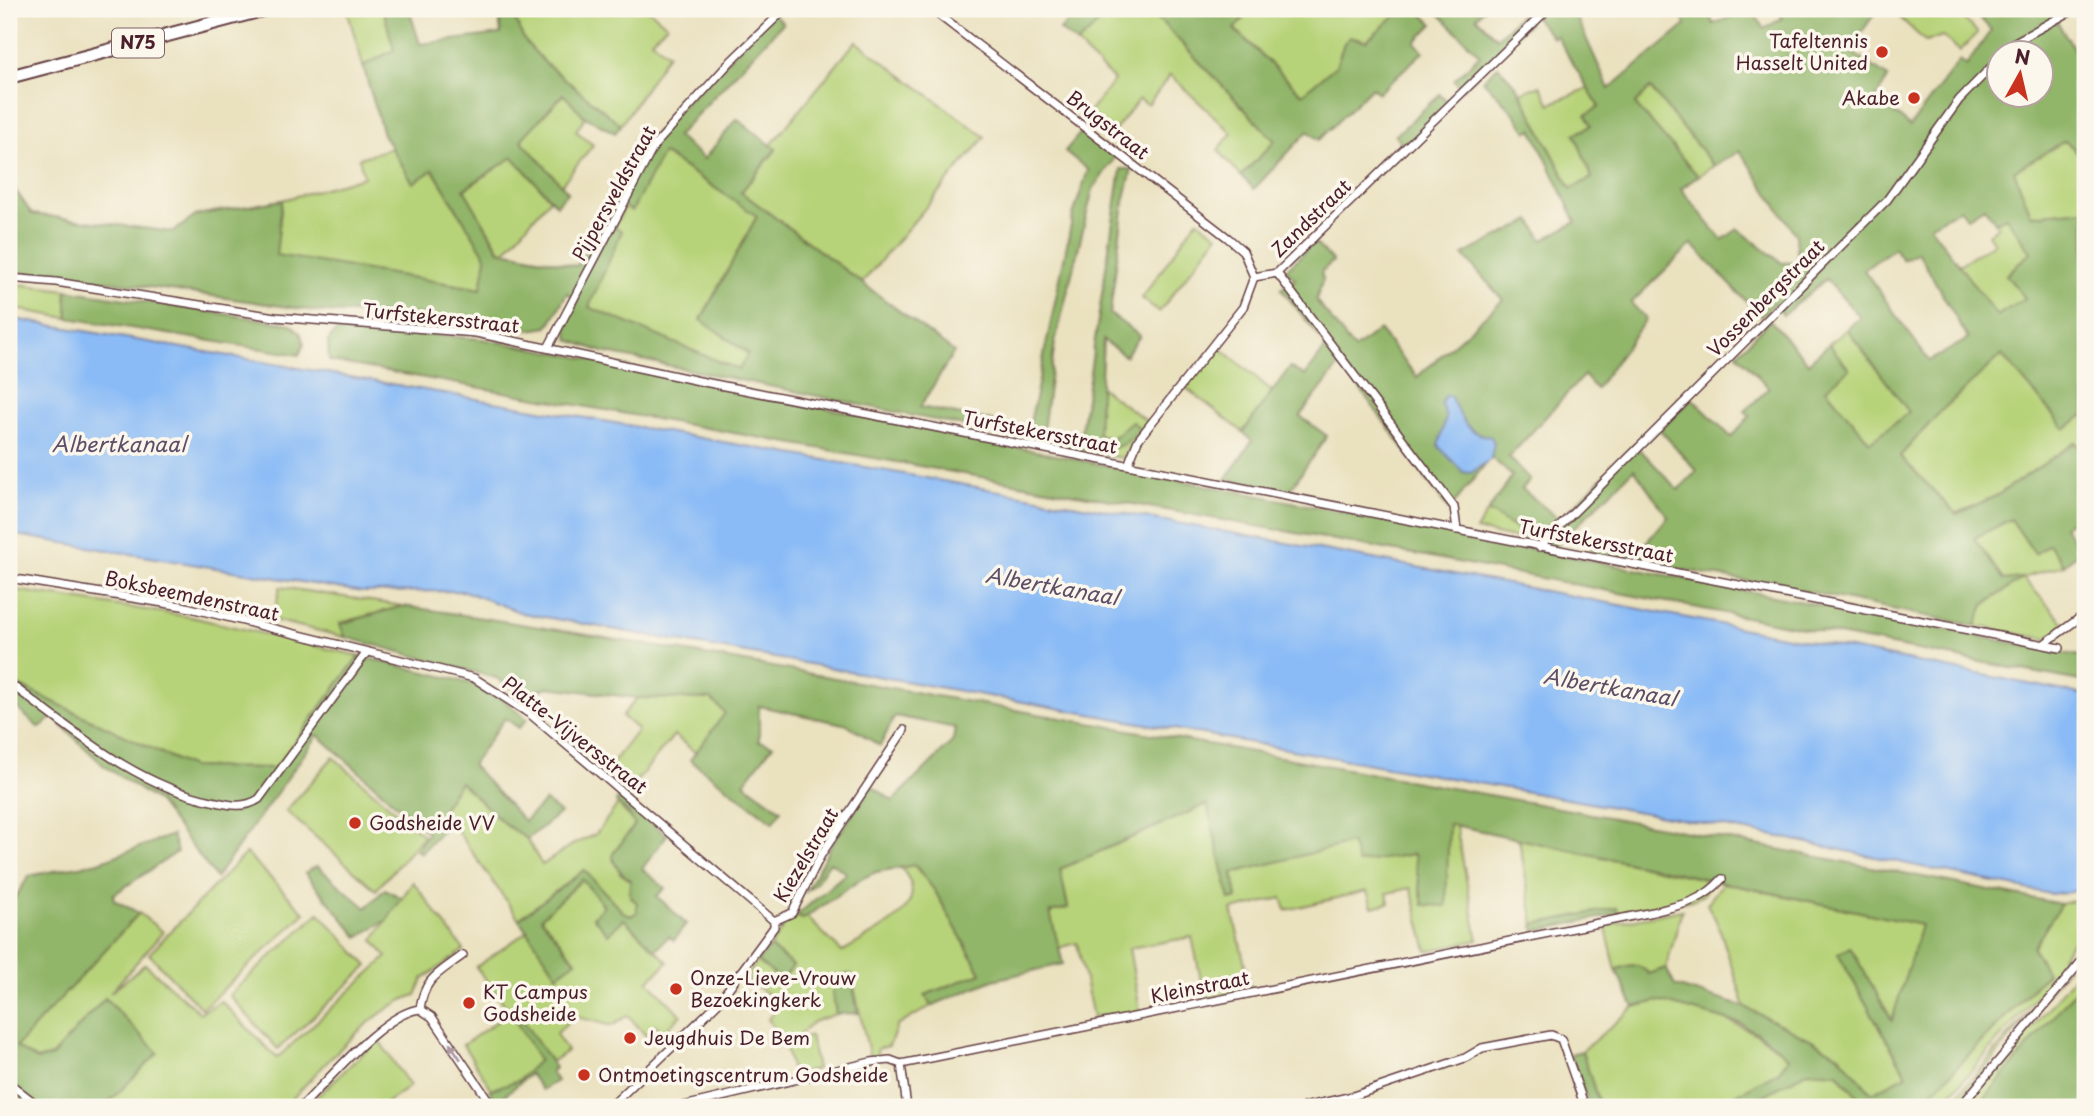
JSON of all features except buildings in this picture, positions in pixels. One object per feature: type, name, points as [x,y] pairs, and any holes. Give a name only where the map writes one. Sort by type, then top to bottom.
[{"type":"main road","name":"N75","points":[[9,77],[266,9]]},
{"type":"street","name":"Pijpersveldstraat","points":[[549,346],[658,139],[785,9]]},
{"type":"street","name":"Brugstraat","points":[[931,9],[1228,238],[1243,251],[1254,276]]},
{"type":"street","name":"Zandstraat","points":[[1254,276],[1277,273],[1548,9]]},
{"type":"street","points":[[2022,38],[2075,9]]},
{"type":"street","name":"Vossenbergstraat","points":[[1539,547],[1887,200],[1959,100],[1986,72]]},
{"type":"street","points":[[1277,273],[1454,508],[1457,530]]},
{"type":"street","points":[[1128,465],[1138,440],[1242,307],[1254,276]]},
{"type":"street","name":"Turfstekersstraat","points":[[9,278],[56,282],[275,317],[476,333],[549,346],[704,382],[2060,648]]},
{"type":"street","name":"Boksbeemdenstraat","points":[[9,578],[182,606],[367,652]]},
{"type":"street","points":[[2045,644],[2085,614]]},
{"type":"street","points":[[9,683],[120,763],[162,787],[192,797],[239,805],[253,803],[264,793],[367,652]]},
{"type":"street","name":"Platte-Vijversstraat","points":[[367,652],[474,678],[501,693],[774,921]]},
{"type":"street","name":"Kiezelstraat","points":[[610,1107],[717,1004],[774,927],[774,921],[786,918],[795,909],[804,885],[821,855],[904,730]]},
{"type":"street","name":"Kleinstraat","points":[[679,1107],[871,1062],[890,1060],[901,1064],[1653,912],[1696,901],[1710,893],[1722,879]]},
{"type":"street","points":[[420,1009],[429,979],[463,955]]},
{"type":"street","points":[[1960,1107],[2085,957]]},
{"type":"street","points":[[301,1107],[379,1030],[408,1012],[420,1009],[432,1017],[493,1107]]},
{"type":"street","points":[[1304,1107],[1353,1096],[1465,1058],[1482,1048],[1551,1035],[1561,1039],[1585,1107]]},
{"type":"street","points":[[901,1064],[907,1107]]},
{"type":"street","points":[[9,1083],[40,1107]]},
{"type":"green space","points":[[347,9],[383,9],[395,50],[363,66]]},
{"type":"green space","points":[[383,9],[409,9],[420,44],[501,34],[498,9],[511,9],[524,40],[545,63],[621,125],[615,133],[585,117],[563,94],[521,140],[568,192],[556,205],[513,157],[464,189],[499,250],[577,266],[602,220],[622,231],[589,307],[739,370],[748,353],[701,320],[757,216],[663,153],[632,211],[616,203],[644,145],[773,14],[783,23],[677,136],[704,159],[737,119],[776,149],[741,192],[954,352],[920,407],[1029,428],[1073,215],[1088,170],[1065,151],[1082,131],[1116,156],[1093,189],[1055,342],[1043,431],[1080,438],[1121,169],[1132,169],[1124,202],[1110,314],[1140,336],[1125,356],[1103,340],[1098,434],[1111,439],[1132,421],[1141,430],[1124,444],[1100,454],[603,352],[569,340],[566,326],[578,301],[567,293],[548,327],[529,330],[420,315],[323,312],[114,282],[9,271],[9,181],[32,214],[173,232],[197,215],[282,200],[276,255],[481,289],[486,257],[433,170],[413,183],[383,134],[363,66],[394,50]]},
{"type":"green space","points":[[511,9],[648,9],[667,25],[651,40],[668,54],[621,125],[545,63],[524,40]]},
{"type":"green space","points":[[1080,9],[1114,9],[1077,44],[1060,30]]},
{"type":"green space","points":[[1114,9],[1149,9],[1275,141],[1241,176],[1218,150],[1232,133],[1170,75],[1148,105],[1139,99],[1109,138],[1084,119],[1114,80],[1077,44]]},
{"type":"green space","points":[[1149,9],[1233,9],[1243,19],[1234,29],[1302,94],[1336,66],[1344,43],[1350,37],[1366,41],[1403,9],[1417,9],[1433,24],[1415,42],[1423,52],[1378,93],[1372,87],[1319,140],[1308,131],[1254,189],[1241,176],[1275,141]]},
{"type":"green space","points":[[1233,9],[1403,9],[1366,41],[1356,37],[1344,43],[1336,66],[1302,94],[1234,28],[1243,19]]},
{"type":"green space","points":[[1434,9],[1484,9],[1476,17],[1497,38],[1521,14],[1529,23],[1463,89],[1454,80],[1480,55]]},
{"type":"green space","points":[[1528,9],[1573,9],[1609,89],[1686,25],[1679,9],[1708,9],[1713,24],[1751,9],[1764,29],[1782,18],[1778,9],[1878,9],[1849,50],[1888,77],[1876,98],[1910,126],[1960,60],[1966,66],[1991,30],[1972,9],[2075,9],[2056,20],[2085,66],[2085,158],[2065,141],[2014,171],[2031,215],[2085,210],[2085,414],[2065,429],[2002,355],[1941,411],[1900,456],[1956,514],[1996,496],[2076,442],[2085,454],[2085,512],[2064,526],[2081,551],[2064,565],[2049,544],[2035,554],[2011,519],[1974,538],[2004,580],[2023,578],[1984,605],[1976,626],[1799,590],[1590,554],[1592,539],[1645,544],[1668,517],[1634,469],[1555,547],[1538,543],[1488,511],[1512,476],[1491,457],[1449,510],[1341,363],[1300,416],[1327,436],[1289,491],[1226,479],[1252,441],[1243,432],[1290,367],[1305,376],[1327,346],[1281,289],[1295,279],[1286,270],[1314,242],[1333,261],[1321,272],[1323,279],[1316,300],[1354,349],[1379,330],[1417,377],[1503,300],[1463,255],[1531,220],[1543,240],[1576,222],[1532,129],[1527,132],[1514,113],[1483,80],[1498,66],[1518,88],[1571,189],[1592,178],[1575,134],[1591,126],[1586,115],[1599,107],[1556,35],[1553,38]],"holes":[[[1650,88],[1714,166],[1740,151],[1796,235],[1798,262],[1782,263],[1738,229],[1722,240],[1681,189],[1698,176],[1635,104]],[[1984,207],[1995,222],[2006,217],[2031,252],[2006,275],[2025,298],[1997,316],[1930,226],[1960,209],[1967,218]],[[1692,244],[1761,317],[1774,303],[1783,315],[1826,279],[1860,317],[1847,329],[1909,412],[1870,442],[1826,389],[1849,369],[1829,344],[1808,363],[1770,320],[1737,354],[1769,388],[1745,411],[1750,416],[1731,437],[1692,398],[1660,430],[1697,471],[1678,490],[1635,444],[1560,520],[1522,489],[1530,480],[1509,457],[1584,375],[1596,389],[1646,319],[1631,303]],[[1894,248],[1903,260],[1918,252],[1968,339],[1929,361],[1864,270]]]},
{"type":"green space","points":[[1891,9],[1964,9],[1959,14],[1978,33],[1960,51],[1942,36],[1926,42]]},
{"type":"green space","points":[[856,41],[985,137],[862,283],[741,192],[776,150],[771,145]]},
{"type":"green space","points":[[1540,85],[1550,104],[1588,88],[1599,108],[1592,126],[1575,134],[1592,178],[1571,189],[1521,93]]},
{"type":"green space","points":[[1651,88],[1714,166],[1698,176],[1634,104]]},
{"type":"green space","points":[[564,94],[585,117],[576,131],[593,145],[561,185],[520,140]]},
{"type":"green space","points":[[1440,94],[1449,103],[1404,146],[1395,136]]},
{"type":"green space","points":[[2065,141],[2085,158],[2082,183],[2085,186],[2085,210],[2031,215],[2014,171]]},
{"type":"green space","points":[[392,148],[413,182],[432,169],[487,257],[482,289],[276,255],[282,200],[364,177],[359,158]]},
{"type":"green space","points":[[662,153],[757,216],[701,319],[748,354],[739,370],[588,307],[621,232],[614,227],[625,207],[632,210]]},
{"type":"green space","points":[[513,157],[550,199],[505,251],[500,250],[464,190]]},
{"type":"green space","points":[[2006,217],[2031,252],[2006,275],[2026,298],[1996,316],[1959,265],[1994,243],[1988,234],[1998,227],[1995,222]]},
{"type":"green space","points":[[1197,220],[1218,235],[1159,312],[1142,298]]},
{"type":"green space","points":[[9,283],[66,290],[68,318],[9,308]]},
{"type":"green space","points":[[66,290],[291,324],[301,334],[304,344],[299,355],[68,318]]},
{"type":"green space","points":[[345,328],[482,339],[559,353],[1143,473],[2085,657],[2085,682],[1436,558],[329,361],[328,341],[336,331]]},
{"type":"green space","points":[[1847,329],[1909,412],[1870,443],[1825,388],[1849,369],[1829,344]]},
{"type":"green space","points":[[1217,345],[1272,391],[1243,432],[1185,387]]},
{"type":"green space","points":[[2002,355],[2065,429],[2085,414],[2085,454],[2076,442],[1996,496],[1956,514],[1900,456],[1941,411]]},
{"type":"green space","points":[[1100,387],[1148,422],[1122,458],[1100,454],[1110,451],[1132,421],[1111,439],[1098,434]]},
{"type":"green space","points":[[1488,511],[1538,543],[1476,530]]},
{"type":"green space","points":[[2011,519],[2035,554],[2049,544],[2064,565],[2023,578],[2066,625],[2046,639],[1976,626],[1984,605],[2021,578],[2004,580],[1974,538]]},
{"type":"green space","points":[[280,587],[403,606],[340,623],[345,637],[273,620]]},
{"type":"green space","points":[[9,589],[191,617],[359,656],[276,768],[191,767],[9,681]]},
{"type":"green space","points":[[403,606],[629,642],[1269,755],[2061,904],[2033,948],[2047,973],[1934,1091],[1905,1107],[1866,1107],[1838,1073],[1808,1071],[1743,1107],[1731,1107],[1725,1101],[1779,1071],[1789,1058],[1774,1044],[1742,1024],[1658,1001],[1634,1007],[1616,970],[1634,966],[1649,974],[1666,968],[1675,986],[1745,1007],[1839,1055],[1872,1093],[1907,1075],[1838,954],[1850,947],[1892,1020],[1921,925],[1449,824],[1446,906],[1423,905],[1414,854],[1358,863],[1351,843],[1233,873],[1237,898],[1230,900],[1207,804],[1060,869],[1068,908],[1050,912],[1063,964],[993,980],[931,1006],[925,995],[981,973],[935,891],[915,865],[876,872],[803,919],[796,916],[846,873],[830,862],[815,884],[805,893],[832,844],[872,786],[893,801],[952,742],[956,728],[895,716],[880,746],[848,725],[759,706],[759,741],[773,745],[744,783],[781,810],[773,822],[690,760],[725,713],[711,699],[637,698],[548,687],[523,696],[496,678],[345,637],[340,624]]},
{"type":"green space","points":[[359,656],[474,684],[496,694],[527,719],[519,728],[505,718],[472,765],[524,821],[545,801],[560,813],[527,839],[506,825],[460,782],[442,809],[450,822],[421,853],[416,850],[428,833],[318,735],[216,878],[158,802],[103,765],[53,717],[39,728],[9,701],[9,681],[191,767],[275,768]]},
{"type":"green space","points":[[637,698],[711,699],[726,712],[696,753],[674,735],[631,788],[607,770],[638,730],[622,716]]},
{"type":"green space","name":"Godsheide VV","points":[[333,757],[424,836],[376,890],[286,811]]},
{"type":"green space","points":[[460,782],[506,825],[527,839],[542,865],[572,845],[596,834],[618,804],[635,824],[613,854],[620,873],[630,880],[630,896],[637,903],[637,912],[631,916],[624,913],[584,870],[519,919],[442,809]]},
{"type":"green space","points":[[618,797],[667,835],[642,869],[665,888],[657,896],[686,924],[674,940],[669,936],[655,950],[624,919],[608,934],[593,917],[604,906],[582,879],[541,918],[576,961],[557,975],[519,919],[584,870],[624,913],[631,916],[637,912],[637,903],[630,896],[630,880],[618,868],[613,858],[613,854],[635,825],[628,813],[616,802]]},
{"type":"green space","points":[[1208,804],[1230,900],[1237,898],[1233,873],[1351,842],[1414,854],[1423,905],[1449,824],[1456,826],[1478,940],[1427,951],[1411,888],[1387,893],[1389,903],[1372,907],[1367,891],[1286,910],[1282,898],[1232,910],[1251,990],[1205,999],[1192,937],[1129,948],[1140,1011],[1093,1017],[1077,943],[1058,948],[1050,912],[1068,907],[1060,869]]},
{"type":"green space","points":[[172,835],[177,852],[113,895],[114,900],[139,913],[16,1047],[37,1060],[52,1056],[105,998],[158,1053],[104,1107],[9,1106],[9,907],[29,876],[99,862]]},
{"type":"green space","points":[[1519,839],[1713,881],[1703,895],[1693,900],[1618,914],[1616,908],[1534,924]]},
{"type":"green space","points":[[246,853],[305,913],[202,1009],[149,954]]},
{"type":"green space","points":[[914,865],[935,891],[981,973],[925,995],[931,1006],[897,1026],[889,1046],[877,1049],[877,1057],[870,1058],[851,974],[831,976],[836,1014],[813,1022],[801,1033],[802,1038],[810,1036],[817,1069],[793,1075],[785,1046],[768,1019],[780,1004],[746,978],[757,961],[782,980],[793,966],[770,947],[784,926],[796,916],[802,919],[805,915],[842,952],[884,927],[907,907],[912,895],[910,882],[901,868]]},
{"type":"green space","points":[[317,866],[366,908],[385,889],[402,898],[387,920],[358,937],[305,873]]},
{"type":"green space","points":[[583,879],[604,906],[593,917],[608,933],[624,919],[668,962],[648,981],[681,1015],[663,1032],[655,1025],[646,1036],[628,1015],[612,1026],[574,1016],[556,1034],[567,1051],[551,1062],[515,1010],[539,1060],[530,1073],[499,1100],[463,1045],[510,1012],[476,967],[528,931],[557,975],[576,960],[540,918]]},
{"type":"green space","points":[[413,882],[464,950],[423,979],[416,995],[381,1013],[364,1027],[284,1107],[104,1107],[157,1053],[105,998],[52,1056],[37,1060],[15,1047],[139,913],[163,932],[110,993],[145,964],[200,1013],[221,1001],[277,1058],[387,957],[373,940]]},
{"type":"green space","points":[[1723,883],[1922,925],[1892,1021],[1850,947],[1838,954],[1907,1076],[1872,1093],[1839,1055],[1745,1007],[1718,924],[1707,904]]},
{"type":"green space","points":[[2085,897],[2085,927],[2061,956],[2066,961],[2059,971],[1951,1094],[1928,1107],[1905,1107],[1934,1091],[2047,974],[2033,948],[2061,904]]},
{"type":"green space","points":[[1617,908],[1618,914],[1535,931],[1534,924]]},
{"type":"green space","points":[[1682,910],[1666,968],[1649,974],[1634,965],[1616,970],[1605,925]]},
{"type":"green space","points":[[319,913],[368,966],[278,1049],[229,995]]},
{"type":"green space","points":[[770,947],[793,966],[782,980],[757,961]]},
{"type":"green space","points":[[2085,962],[2085,979],[1977,1107],[1964,1107],[2026,1036]]},
{"type":"green space","points":[[2070,965],[1954,1107],[1940,1107],[1954,1099]]},
{"type":"green space","points":[[851,974],[858,1013],[836,1014],[830,976]]},
{"type":"green space","points":[[2085,979],[2085,1107],[1977,1107]]},
{"type":"green space","points":[[1658,1001],[1728,1021],[1760,1036],[1789,1058],[1779,1071],[1726,1101],[1731,1107],[1600,1107],[1582,1051],[1634,1007]]},
{"type":"green space","points":[[515,1009],[555,1068],[551,1072],[557,1081],[542,1090],[530,1074],[497,1102],[489,1090],[519,1080],[539,1060],[510,1012]]},
{"type":"green space","points":[[378,1039],[410,1086],[381,1107],[306,1107]]},
{"type":"green space","points":[[1582,1051],[1600,1107],[1590,1107],[1570,1054]]},
{"type":"green space","points":[[1808,1071],[1838,1073],[1866,1107],[1743,1107]]},
{"type":"water","name":"Albertkanaal","points":[[9,318],[1048,500],[1567,595],[2085,695],[2085,890],[2050,894],[1775,836],[522,613],[464,591],[362,592],[9,534]]},
{"type":"water","points":[[1446,395],[1451,397],[1470,428],[1490,436],[1494,442],[1491,459],[1471,473],[1463,472],[1438,446],[1446,418],[1441,403]]},
{"type":"place","name":"Tafeltennis Hasselt United","points":[[1882,52]]},
{"type":"place","name":"Akabe","points":[[1914,98]]},
{"type":"place","name":"Godsheide VV","points":[[355,823]]},
{"type":"place","name":"Onze-Lieve-Vrouw Bezoekingkerk","points":[[676,989]]},
{"type":"place","name":"KT Campus Godsheide","points":[[469,1003]]},
{"type":"place","name":"Jeugdhuis De Bem","points":[[630,1038]]},
{"type":"place","name":"Ontmoetingscentrum Godsheide","points":[[584,1075]]}]
